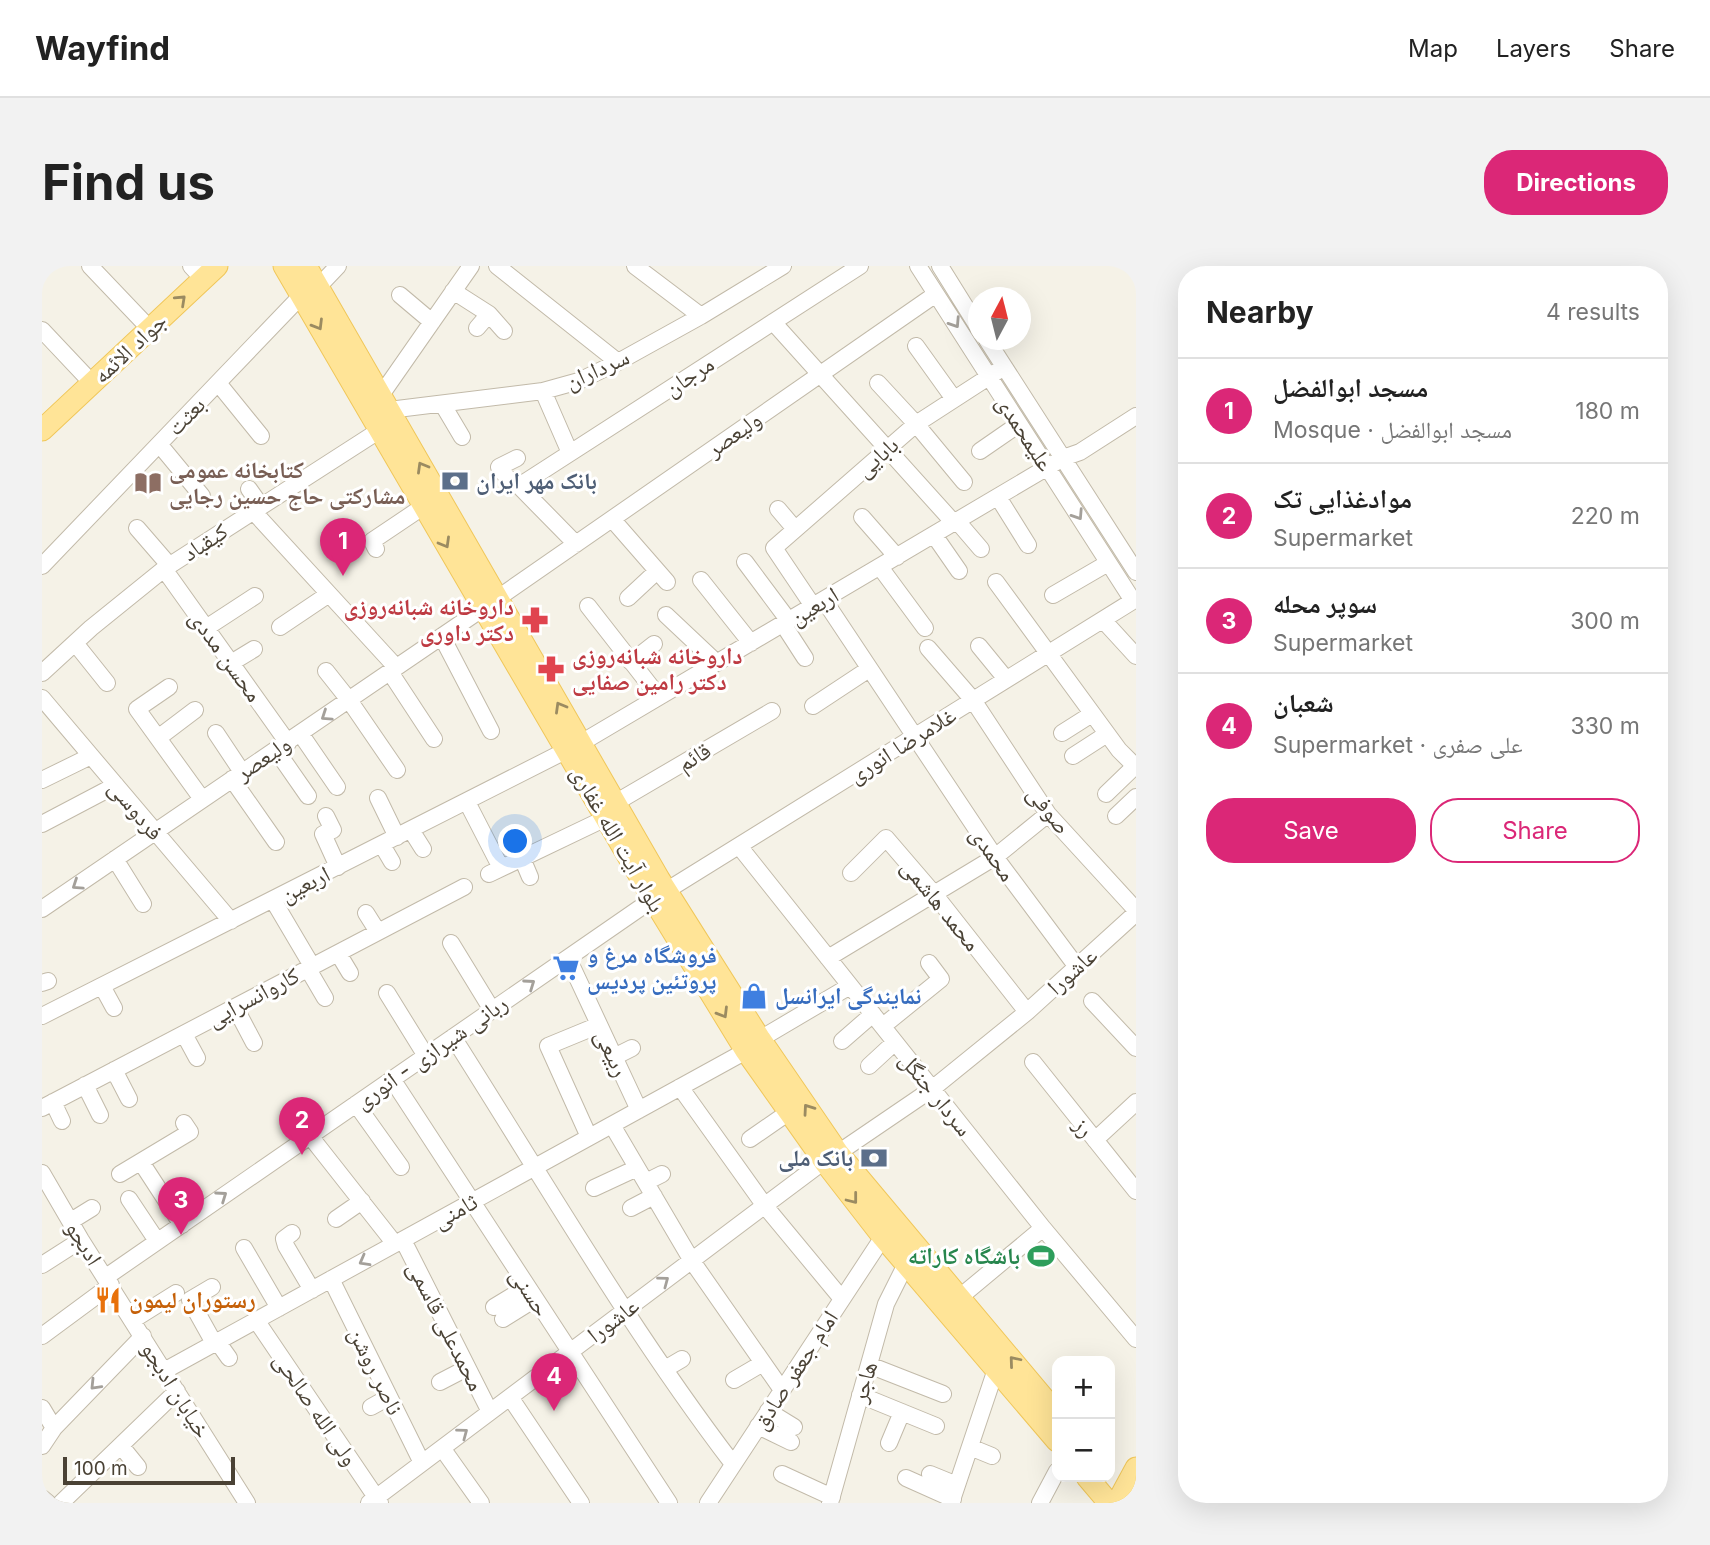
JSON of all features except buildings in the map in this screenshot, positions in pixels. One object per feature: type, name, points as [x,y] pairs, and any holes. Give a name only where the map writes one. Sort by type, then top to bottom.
[{"type":"main road","name":"بلوار آیت الله غفاری","points":[[284,266],[310,292],[385,403],[491,603],[660,895],[753,1045],[883,1237],[1052,1435]]},
{"type":"main road","name":"بلوار آیت الله غفاری","points":[[306,266],[310,292],[380,430],[424,506],[491,603]]},
{"type":"main road","name":"جواد الائمه","points":[[42,430],[150,329],[204,270]]},
{"type":"main road","name":"بلوار آیت الله غفاری","points":[[753,1045],[789,1112],[960,1297],[1052,1408]]},
{"type":"main road","points":[[1095,1482],[1115,1494],[1136,1468]]},
{"type":"street","points":[[90,266],[150,329]]},
{"type":"street","name":"بعثت","points":[[42,566],[218,383],[338,266]]},
{"type":"street","points":[[385,403],[432,322],[471,266]]},
{"type":"street","points":[[497,266],[618,362]]},
{"type":"street","points":[[635,266],[701,316]]},
{"type":"street","name":"سرداران","points":[[385,403],[443,405],[543,391],[579,381],[701,316],[783,266]]},
{"type":"street","name":"مرجان","points":[[519,486],[860,266]]},
{"type":"street","name":"علیمحمدی","points":[[918,266],[1134,600]]},
{"type":"street","points":[[940,266],[968,311]]},
{"type":"street","points":[[453,291],[489,314],[504,331]]},
{"type":"street","name":"ولیعصر","points":[[42,909],[442,637],[936,294]]},
{"type":"street","points":[[400,295],[432,322]]},
{"type":"street","points":[[477,328],[489,314]]},
{"type":"street","points":[[773,322],[885,449],[981,549]]},
{"type":"street","points":[[42,330],[92,383]]},
{"type":"street","points":[[916,346],[954,399]]},
{"type":"street","name":"علیمحمدی","points":[[993,350],[1136,572]]},
{"type":"street","name":"بابایی","points":[[774,548],[916,424],[1004,367]]},
{"type":"street","points":[[218,383],[261,436]]},
{"type":"street","points":[[878,383],[964,482]]},
{"type":"street","points":[[543,391],[570,453]]},
{"type":"street","points":[[1063,458],[1074,444],[1136,404]]},
{"type":"street","points":[[443,405],[462,437]]},
{"type":"street","points":[[1063,458],[1080,452],[1136,416]]},
{"type":"street","points":[[980,451],[1019,424]]},
{"type":"street","name":"کیقباد","points":[[42,673],[167,567],[380,430]]},
{"type":"street","points":[[159,444],[202,495]]},
{"type":"street","points":[[517,458],[499,467],[509,480],[519,486],[576,544]]},
{"type":"street","name":"اربعین","points":[[43,1012],[102,986],[574,747],[1063,458]]},
{"type":"street","points":[[249,489],[257,508],[393,670],[434,739]]},
{"type":"street","points":[[998,497],[1028,545]]},
{"type":"street","points":[[376,549],[372,541],[424,506]]},
{"type":"street","points":[[778,509],[795,529]]},
{"type":"street","points":[[862,517],[897,557]]},
{"type":"street","points":[[612,519],[662,577],[628,598]]},
{"type":"street","name":"محسن مددی","points":[[137,528],[288,742]]},
{"type":"street","points":[[934,535],[959,571]]},
{"type":"street","name":"محمدی","points":[[774,548],[869,669],[995,857],[1077,967]]},
{"type":"street","points":[[745,562],[805,657]]},
{"type":"street","points":[[1053,595],[1108,563]]},
{"type":"street","points":[[880,567],[925,628]]},
{"type":"street","points":[[701,580],[751,643]]},
{"type":"street","points":[[996,582],[1107,734],[1135,766],[1105,794]]},
{"type":"street","points":[[280,627],[329,594]]},
{"type":"street","points":[[206,628],[255,596]]},
{"type":"street","name":"غلامرضا انوری","points":[[660,895],[1134,600]]},
{"type":"street","points":[[589,606],[659,697]]},
{"type":"street","points":[[666,615],[717,663]]},
{"type":"street","points":[[1103,620],[1136,656]]},
{"type":"street","points":[[442,637],[491,731]]},
{"type":"street","points":[[75,643],[107,683]]},
{"type":"street","points":[[631,662],[654,644]]},
{"type":"street","points":[[979,646],[1006,680]]},
{"type":"street","name":"صوفی","points":[[928,648],[974,700],[1048,814],[1134,917]]},
{"type":"street","points":[[231,663],[254,649]]},
{"type":"street","points":[[813,706],[869,669]]},
{"type":"street","points":[[326,671],[397,770]]},
{"type":"street","points":[[169,687],[137,709],[202,799]]},
{"type":"street","name":"فردوسی","points":[[42,698],[231,921]]},
{"type":"street","points":[[158,738],[195,710]]},
{"type":"street","name":"قائم","points":[[611,811],[772,711]]},
{"type":"street","points":[[1062,733],[1092,714]]},
{"type":"street","points":[[216,733],[276,842]]},
{"type":"street","points":[[1073,756],[1107,734]]},
{"type":"street","points":[[288,742],[337,787]]},
{"type":"street","points":[[288,742],[308,796]]},
{"type":"street","points":[[42,780],[91,756]]},
{"type":"street","points":[[42,824],[116,785]]},
{"type":"street","points":[[1116,816],[1136,797]]},
{"type":"street","points":[[467,802],[495,871],[611,811]]},
{"type":"street","points":[[376,805],[423,849]]},
{"type":"street","points":[[828,958],[995,857],[1048,814]]},
{"type":"street","points":[[326,816],[333,830],[323,834],[338,867]]},
{"type":"street","name":"محمد هاشمی","points":[[851,873],[886,838],[935,895],[1027,1012]]},
{"type":"street","points":[[382,845],[392,862]]},
{"type":"street","name":"سردار جنگل","points":[[739,846],[1043,1228],[1136,1339]]},
{"type":"street","points":[[522,858],[530,877]]},
{"type":"street","points":[[115,859],[143,904]]},
{"type":"street","name":"کاروانسرایی","points":[[48,1105],[464,887]]},
{"type":"street","name":"ربانی شیرازی - انوری","points":[[42,1336],[157,1241],[660,895]]},
{"type":"street","points":[[273,900],[325,998]]},
{"type":"street","points":[[366,913],[378,932]]},
{"type":"street","name":"عاشورا","points":[[375,1501],[489,1412],[831,1157],[932,1089],[1027,1012],[1134,917]]},
{"type":"street","points":[[451,943],[492,1010]]},
{"type":"street","points":[[338,953],[350,973]]},
{"type":"street","points":[[127,954],[135,969]]},
{"type":"street","name":"ربیعی","points":[[568,958],[639,1110]]},
{"type":"street","points":[[842,1041],[941,979],[929,963]]},
{"type":"street","points":[[102,986],[114,1008]]},
{"type":"street","name":"ثامنی","points":[[164,1371],[680,1087],[850,986]]},
{"type":"street","points":[[387,993],[426,1056]]},
{"type":"street","points":[[1092,1001],[1136,1048]]},
{"type":"street","points":[[235,1007],[254,1043]]},
{"type":"street","points":[[589,1138],[548,1046],[599,1025]]},
{"type":"street","points":[[184,1034],[197,1058]]},
{"type":"street","points":[[453,1037],[685,1400],[733,1464]]},
{"type":"street","points":[[869,1066],[895,1042]]},
{"type":"street","points":[[614,1057],[632,1048]]},
{"type":"street","name":"رز","points":[[1033,1062],[1136,1191]]},
{"type":"street","points":[[114,1070],[129,1099]]},
{"type":"street","name":"حسنی","points":[[393,1079],[670,1503]]},
{"type":"street","points":[[85,1085],[100,1115]]},
{"type":"street","points":[[680,1087],[765,1206],[842,1299]]},
{"type":"street","points":[[1095,1140],[1136,1102]]},
{"type":"street","points":[[356,1104],[401,1167]]},
{"type":"street","points":[[48,1105],[62,1121]]},
{"type":"street","points":[[750,1139],[789,1112]]},
{"type":"street","points":[[120,1174],[190,1132],[184,1123]]},
{"type":"street","points":[[612,1125],[692,1261],[782,1390]]},
{"type":"street","name":"محمدعلی قاسمی","points":[[310,1136],[399,1242],[489,1412]]},
{"type":"street","points":[[141,1162],[181,1224]]},
{"type":"street","name":"ادبجو","points":[[42,1173],[108,1281]]},
{"type":"street","points":[[594,1188],[645,1182],[662,1174]]},
{"type":"street","points":[[631,1208],[645,1182]]},
{"type":"street","points":[[129,1199],[157,1241]]},
{"type":"street","points":[[336,1219],[362,1201]]},
{"type":"street","points":[[71,1222],[92,1208]]},
{"type":"street","points":[[960,1297],[1043,1228]]},
{"type":"street","points":[[292,1233],[284,1239],[286,1246],[312,1290]]},
{"type":"street","name":"امام جعفر صادق","points":[[708,1503],[883,1237]]},
{"type":"street","points":[[44,1259],[81,1240]]},
{"type":"street","points":[[244,1248],[279,1308]]},
{"type":"street","name":"هاجر","points":[[833,1501],[886,1304],[906,1264]]},
{"type":"street","name":"ناصر روشن","points":[[331,1279],[422,1463]]},
{"type":"street","name":"خیابان ادبجو","points":[[108,1281],[247,1503]]},
{"type":"street","points":[[212,1287],[190,1300],[206,1316],[216,1342],[229,1358]]},
{"type":"street","points":[[133,1320],[176,1293]]},
{"type":"street","points":[[499,1313],[531,1293]]},
{"type":"street","name":"ولی الله صالحی","points":[[256,1320],[375,1501]]},
{"type":"street","points":[[42,1446],[54,1428],[143,1336]]},
{"type":"street","points":[[665,1369],[682,1359]]},
{"type":"street","points":[[734,1380],[763,1363]]},
{"type":"street","points":[[869,1365],[943,1394]]},
{"type":"street","points":[[440,1382],[467,1368]]},
{"type":"street","points":[[954,1496],[996,1369]]},
{"type":"street","points":[[61,1503],[177,1391]]},
{"type":"street","points":[[860,1395],[936,1426]]},
{"type":"street","points":[[371,1407],[389,1397]]},
{"type":"street","points":[[510,1398],[581,1503]]},
{"type":"street","points":[[42,1408],[54,1428]]},
{"type":"street","points":[[758,1426],[793,1434],[768,1411]]},
{"type":"street","points":[[889,1443],[902,1412]]},
{"type":"street","points":[[121,1446],[138,1467]]},
{"type":"street","points":[[970,1447],[992,1456]]},
{"type":"street","points":[[442,1448],[477,1484],[481,1503]]},
{"type":"street","points":[[782,1474],[833,1501]]},
{"type":"street","points":[[930,1474],[954,1496]]},
{"type":"street","points":[[906,1478],[954,1496]]},
{"type":"street","points":[[1040,1503],[1052,1480]]},
{"type":"street","points":[[42,1497],[48,1503]]},
{"type":"place","name":"بانک مهر ایران","points":[[455,481]]},
{"type":"place","name":"کتابخانه عمومی مشارکتی حاج حسین رجایی","points":[[148,483]]},
{"type":"place","name":"مسجد ابوالفضل","points":[[343,576]]},
{"type":"place","name":"داروخانه شبانه‌روزی دکتر داوری","points":[[535,620]]},
{"type":"place","name":"داروخانه شبانه‌روزی دکتر رامین صفایی","points":[[551,669]]},
{"type":"place","name":"فروشگاه مرغ و پروتئین پردیس","points":[[566,968]]},
{"type":"place","name":"نمایندگی ایرانسل","points":[[754,996]]},
{"type":"place","name":"موادغذایی تک","points":[[302,1155]]},
{"type":"place","name":"بانک ملی","points":[[874,1158]]},
{"type":"place","name":"سوپر محله","points":[[181,1235]]},
{"type":"place","name":"باشگاه کاراته","points":[[1041,1256]]},
{"type":"place","name":"رستوران لیمون","points":[[108,1300]]},
{"type":"place","name":"شعبان","points":[[554,1411]]}]
